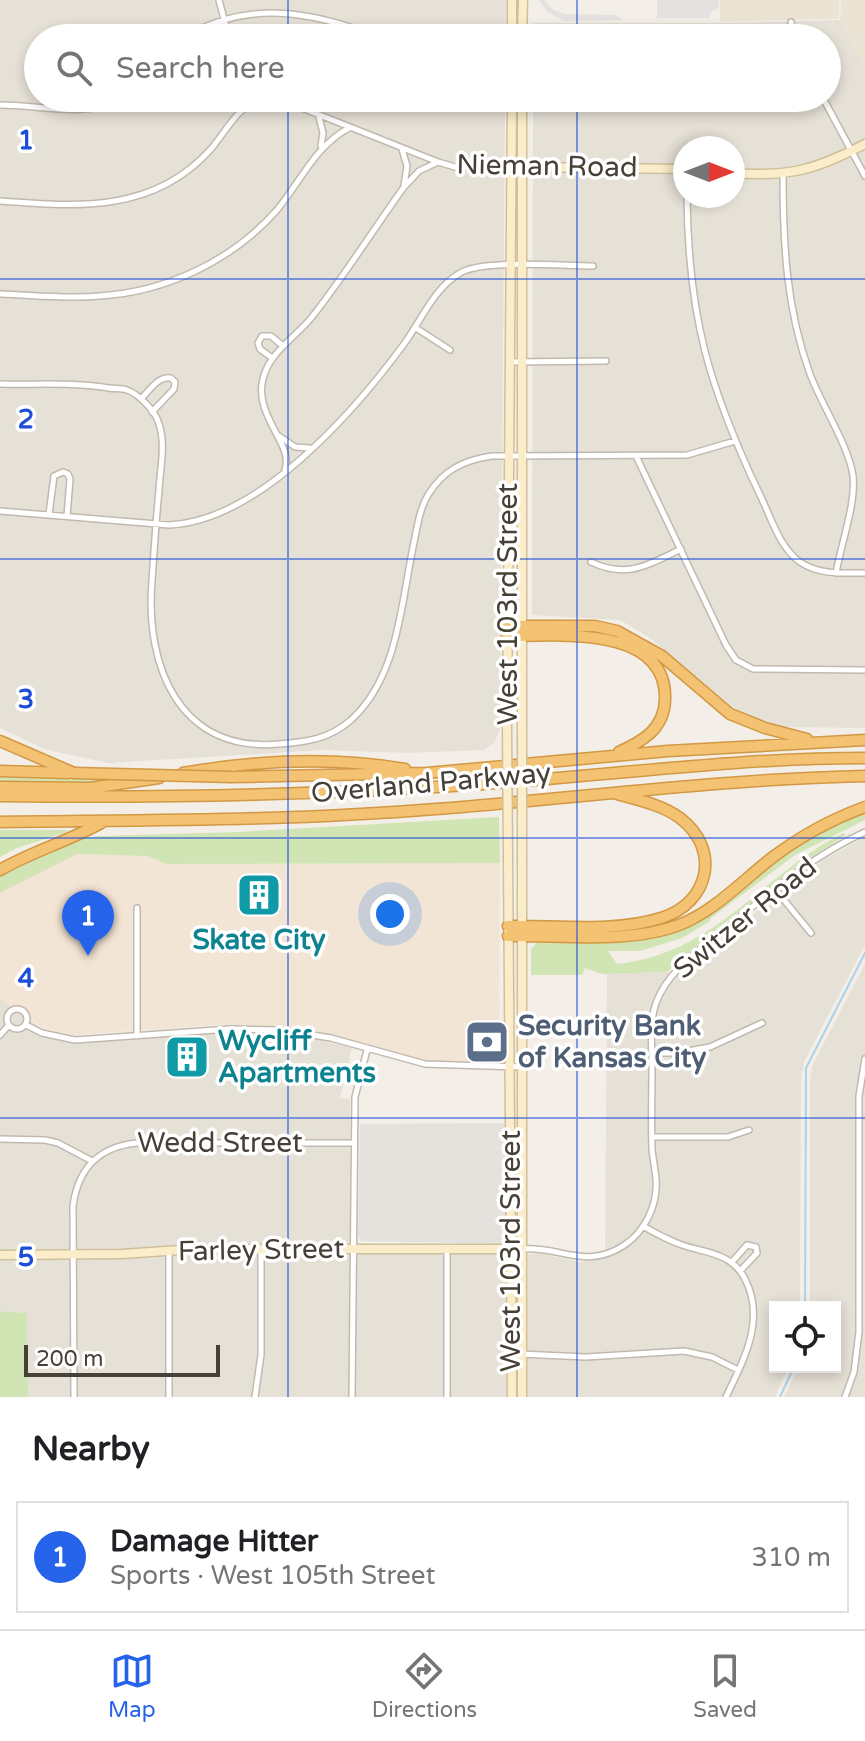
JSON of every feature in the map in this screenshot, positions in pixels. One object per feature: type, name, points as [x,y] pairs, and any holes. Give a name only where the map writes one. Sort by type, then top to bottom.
[{"type":"highway","points":[[507,631],[595,626],[617,631],[662,656],[730,714],[765,728],[817,741]]},
{"type":"highway","points":[[521,631],[609,639],[644,656],[657,670],[665,694],[665,708],[659,724],[642,741],[611,756]]},
{"type":"highway","points":[[0,771],[232,777],[427,773],[611,756],[865,740]]},
{"type":"highway","points":[[0,741],[74,773]]},
{"type":"highway","name":"Overland Parkway","points":[[0,796],[153,798],[307,794],[486,784],[734,763],[865,758]]},
{"type":"highway","points":[[0,787],[111,786],[273,760],[378,764],[427,773]]},
{"type":"highway","name":"Overland Parkway","points":[[0,822],[263,820],[437,809],[753,780],[865,776]]},
{"type":"highway","points":[[522,931],[620,926],[649,921],[676,912],[697,893],[705,872],[705,859],[701,842],[692,829],[657,806],[611,792]]},
{"type":"highway","points":[[508,931],[635,935],[676,926],[712,906],[804,836],[865,807]]},
{"type":"highway","points":[[0,870],[35,851],[75,838],[105,821]]},
{"type":"main road","points":[[512,0],[512,24]]},
{"type":"main road","points":[[522,24],[523,0]]},
{"type":"main road","name":"West 103rd Street","points":[[512,112],[507,726],[512,1397]]},
{"type":"main road","name":"West 103rd Street","points":[[522,112],[522,1397]]},
{"type":"main road","points":[[745,173],[783,174],[820,166],[865,144]]},
{"type":"main road","name":"Nieman Road","points":[[511,167],[673,169]]},
{"type":"main road","name":"Farley Street","points":[[0,1255],[261,1249],[522,1249]]},
{"type":"street","points":[[219,0],[225,24]]},
{"type":"street","points":[[299,6],[345,24]]},
{"type":"street","points":[[198,24],[228,7]]},
{"type":"street","points":[[0,105],[24,106]]},
{"type":"street","points":[[0,201],[101,204],[147,194],[194,165],[239,112]]},
{"type":"street","name":"Nieman Road","points":[[309,112],[455,167],[511,167]]},
{"type":"street","points":[[831,112],[865,176]]},
{"type":"street","points":[[318,116],[323,133],[319,151]]},
{"type":"street","points":[[0,294],[101,296],[145,290],[188,275],[225,255],[258,229],[286,198],[319,151],[333,137],[349,128]]},
{"type":"street","points":[[402,148],[407,166],[404,187]]},
{"type":"street","points":[[284,474],[287,455],[262,405],[261,391],[267,367],[311,318],[404,187],[419,171],[438,162]]},
{"type":"street","points":[[783,174],[785,268],[796,331],[814,385],[853,473],[852,498],[836,573]]},
{"type":"street","points":[[687,208],[689,263],[699,335],[718,401],[789,552],[809,567],[836,573],[865,573]]},
{"type":"street","points":[[0,511],[156,524],[181,524],[209,517],[240,502],[284,474],[313,447],[367,394],[431,303],[461,272],[482,265],[593,266]]},
{"type":"street","points":[[416,328],[450,350]]},
{"type":"street","points":[[272,358],[260,349],[258,343],[262,336],[271,336],[283,346]]},
{"type":"street","points":[[510,362],[606,361]]},
{"type":"street","points":[[141,399],[165,377],[175,382],[174,389],[152,412]]},
{"type":"street","points":[[0,384],[99,386],[127,390],[141,399],[159,421],[162,438],[150,602],[153,645],[166,685],[197,721],[220,737],[236,743],[263,746],[316,740],[336,732],[356,715],[378,687],[396,632],[421,510],[443,475],[464,462],[492,456],[687,455],[735,441]]},
{"type":"street","points":[[276,432],[295,447],[313,447]]},
{"type":"street","points":[[636,456],[736,660],[763,670],[865,670]]},
{"type":"street","points":[[49,514],[54,476],[63,472],[70,479],[67,516]]},
{"type":"street","points":[[591,562],[611,570],[633,570],[681,549]]},
{"type":"street","name":"Switzer Road","points":[[643,1226],[650,1216],[656,1193],[652,1137],[654,1009],[669,978],[775,889],[817,858],[865,832]]},
{"type":"street","points":[[775,889],[811,933]]},
{"type":"street","points":[[137,908],[137,1036]]},
{"type":"street","points":[[0,1035],[12,1010],[19,1009],[27,1015],[26,1025]]},
{"type":"street","points":[[5,1021],[18,1030],[26,1025]]},
{"type":"street","points":[[652,1053],[677,1053],[710,1047],[762,1023]]},
{"type":"street","points":[[26,1025],[42,1033],[75,1040],[230,1029],[281,1030],[331,1038],[425,1064],[523,1067]]},
{"type":"street","points":[[352,1397],[355,1097],[367,1050]]},
{"type":"street","points":[[845,1397],[862,1332],[859,1085],[865,1059]]},
{"type":"street","points":[[652,1137],[728,1137],[749,1130]]},
{"type":"street","points":[[0,1139],[58,1143],[92,1161],[75,1191],[74,1397]]},
{"type":"street","name":"Wedd Street","points":[[92,1161],[108,1149],[138,1143],[354,1143]]},
{"type":"street","points":[[522,1249],[533,1248],[577,1258],[602,1256],[626,1244],[643,1226],[680,1244],[732,1262],[741,1270],[752,1294],[755,1317],[748,1348],[726,1397]]},
{"type":"street","points":[[732,1262],[747,1245],[754,1244],[757,1253],[741,1270]]},
{"type":"street","points":[[255,1397],[261,1355],[261,1249]]},
{"type":"street","points":[[447,1249],[447,1397]]},
{"type":"street","points":[[169,1251],[169,1397]]},
{"type":"street","points":[[511,1354],[586,1357],[684,1351],[712,1357],[738,1371]]},
{"type":"shaded area","points":[[0,0],[506,0],[506,24],[24,24],[24,112],[505,112],[500,729],[494,743],[484,750],[409,753],[322,750],[109,763],[47,750],[0,728]]},
{"type":"shaded area","points":[[539,0],[545,0],[552,9],[564,14],[616,15],[622,20],[564,21],[548,12]]},
{"type":"shaded area","points":[[657,0],[719,0],[719,4],[710,13],[710,18],[657,18]]},
{"type":"shaded area","points":[[720,0],[839,0],[839,19],[720,21]]},
{"type":"shaded area","points":[[841,0],[865,0],[865,68],[840,20]]},
{"type":"shaded area","points":[[840,20],[865,68],[865,728],[763,724],[743,715],[650,638],[620,620],[532,615],[533,112],[841,112],[841,24],[533,24]]},
{"type":"shaded area","points":[[865,837],[865,945],[804,1062],[801,1079],[800,1301],[769,1301],[769,1373],[785,1373],[775,1397],[527,1397],[528,1255],[539,1253],[579,1262],[605,1259],[607,974],[667,972],[679,975],[826,858]]},
{"type":"shaded area","points":[[77,854],[148,856],[166,864],[500,863],[499,1062],[459,1063],[417,1059],[294,1026],[215,1025],[75,1035],[43,1028],[0,998],[0,893]]},
{"type":"shaded area","points":[[865,964],[865,1397],[784,1397],[796,1373],[841,1373],[841,1301],[810,1301],[812,1066]]},
{"type":"shaded area","points":[[0,998],[58,1040],[122,1040],[240,1031],[303,1036],[352,1048],[340,1098],[350,1099],[351,1252],[502,1253],[508,1259],[509,1397],[28,1397],[27,1313],[0,1311]]},
{"type":"shaded area","points":[[508,1123],[507,1241],[504,1244],[361,1241],[358,1236],[360,1124]]},
{"type":"green space","points":[[0,774],[116,780],[98,783],[0,781]]},
{"type":"green space","points":[[865,813],[865,820],[795,855],[710,921],[682,938],[640,951],[608,951],[617,964],[652,957],[682,945],[736,911],[814,851],[843,833],[846,835],[797,866],[667,972],[602,974],[585,968],[582,975],[531,975],[531,949],[537,943],[639,940],[672,933],[716,909],[802,843]]},
{"type":"green space","points":[[499,817],[500,863],[166,864],[148,856],[77,854],[0,893],[0,867],[81,838]]},
{"type":"green space","points":[[0,830],[67,832],[17,848],[0,857]]},
{"type":"green space","points":[[0,1311],[27,1313],[28,1397],[0,1397]]},
{"type":"waterway","points":[[805,1301],[806,1068],[865,953]]},
{"type":"waterway","points":[[780,1397],[791,1373]]},
{"type":"place","name":"Skate City","points":[[259,895]]},
{"type":"place","name":"Damage Hitter","points":[[88,956]]},
{"type":"place","name":"Security Bank of Kansas City","points":[[487,1042]]},
{"type":"place","name":"Wycliff Apartments","points":[[187,1057]]}]
